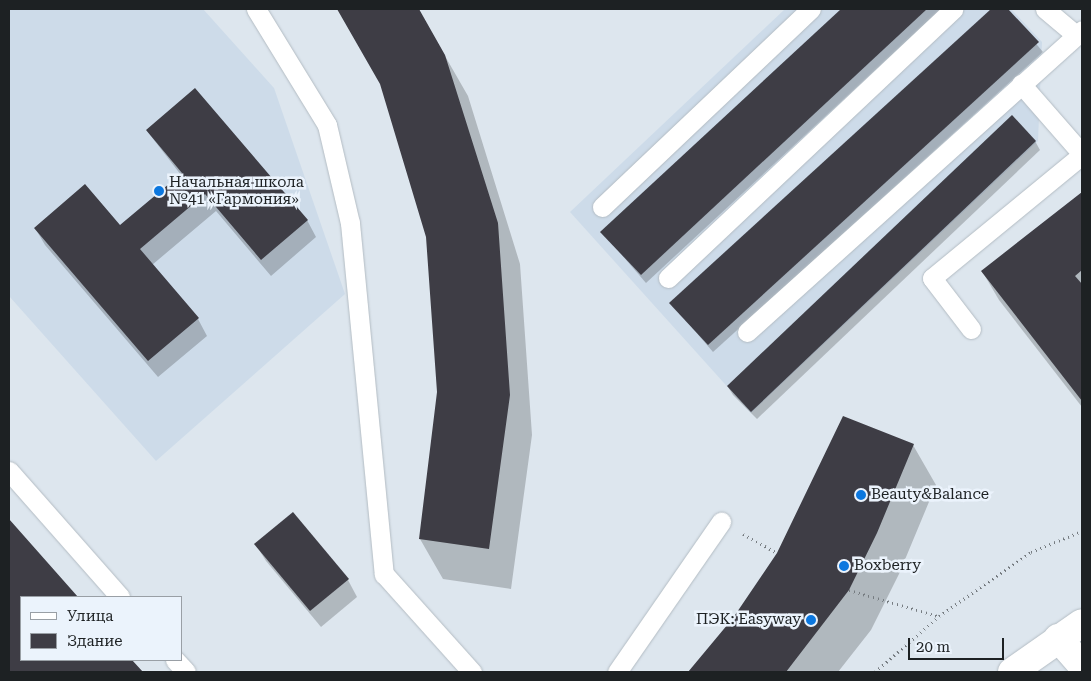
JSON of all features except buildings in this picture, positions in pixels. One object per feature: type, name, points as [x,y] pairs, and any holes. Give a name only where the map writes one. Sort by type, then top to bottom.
[{"type":"main road","points":[[1012,672],[1058,638],[1082,624]]},
{"type":"main road","points":[[1058,638],[1082,666]]},
{"type":"lane","points":[[256,9],[327,125],[350,223],[384,574],[472,672]]},
{"type":"lane","points":[[602,207],[811,9]]},
{"type":"lane","points":[[668,278],[954,9]]},
{"type":"lane","points":[[747,332],[1079,33],[1045,9]]},
{"type":"lane","points":[[971,329],[932,278],[1082,155],[1021,84]]},
{"type":"lane","points":[[9,470],[119,596]]},
{"type":"lane","points":[[618,672],[721,522]]},
{"type":"lane","points":[[176,661],[186,672]]},
{"type":"path","points":[[721,522],[777,553]]},
{"type":"path","points":[[876,672],[939,616],[1031,552],[1082,531]]},
{"type":"path","points":[[849,590],[939,616]]},
{"type":"shaded area","name":"Начальная школа №41 «Гармония»","points":[[9,9],[203,9],[274,88],[345,294],[156,461],[9,296]]},
{"type":"shaded area","points":[[785,9],[1011,9],[1042,42],[1038,141],[751,413],[570,212]]},
{"type":"place","name":"Начальная школа №41 «Гармония»","points":[[159,191]]},
{"type":"place","name":"Beauty&Balance","points":[[861,495]]},
{"type":"place","name":"Boxberry","points":[[844,566]]},
{"type":"place","name":"ПЭК: Easyway","points":[[811,620]]}]
